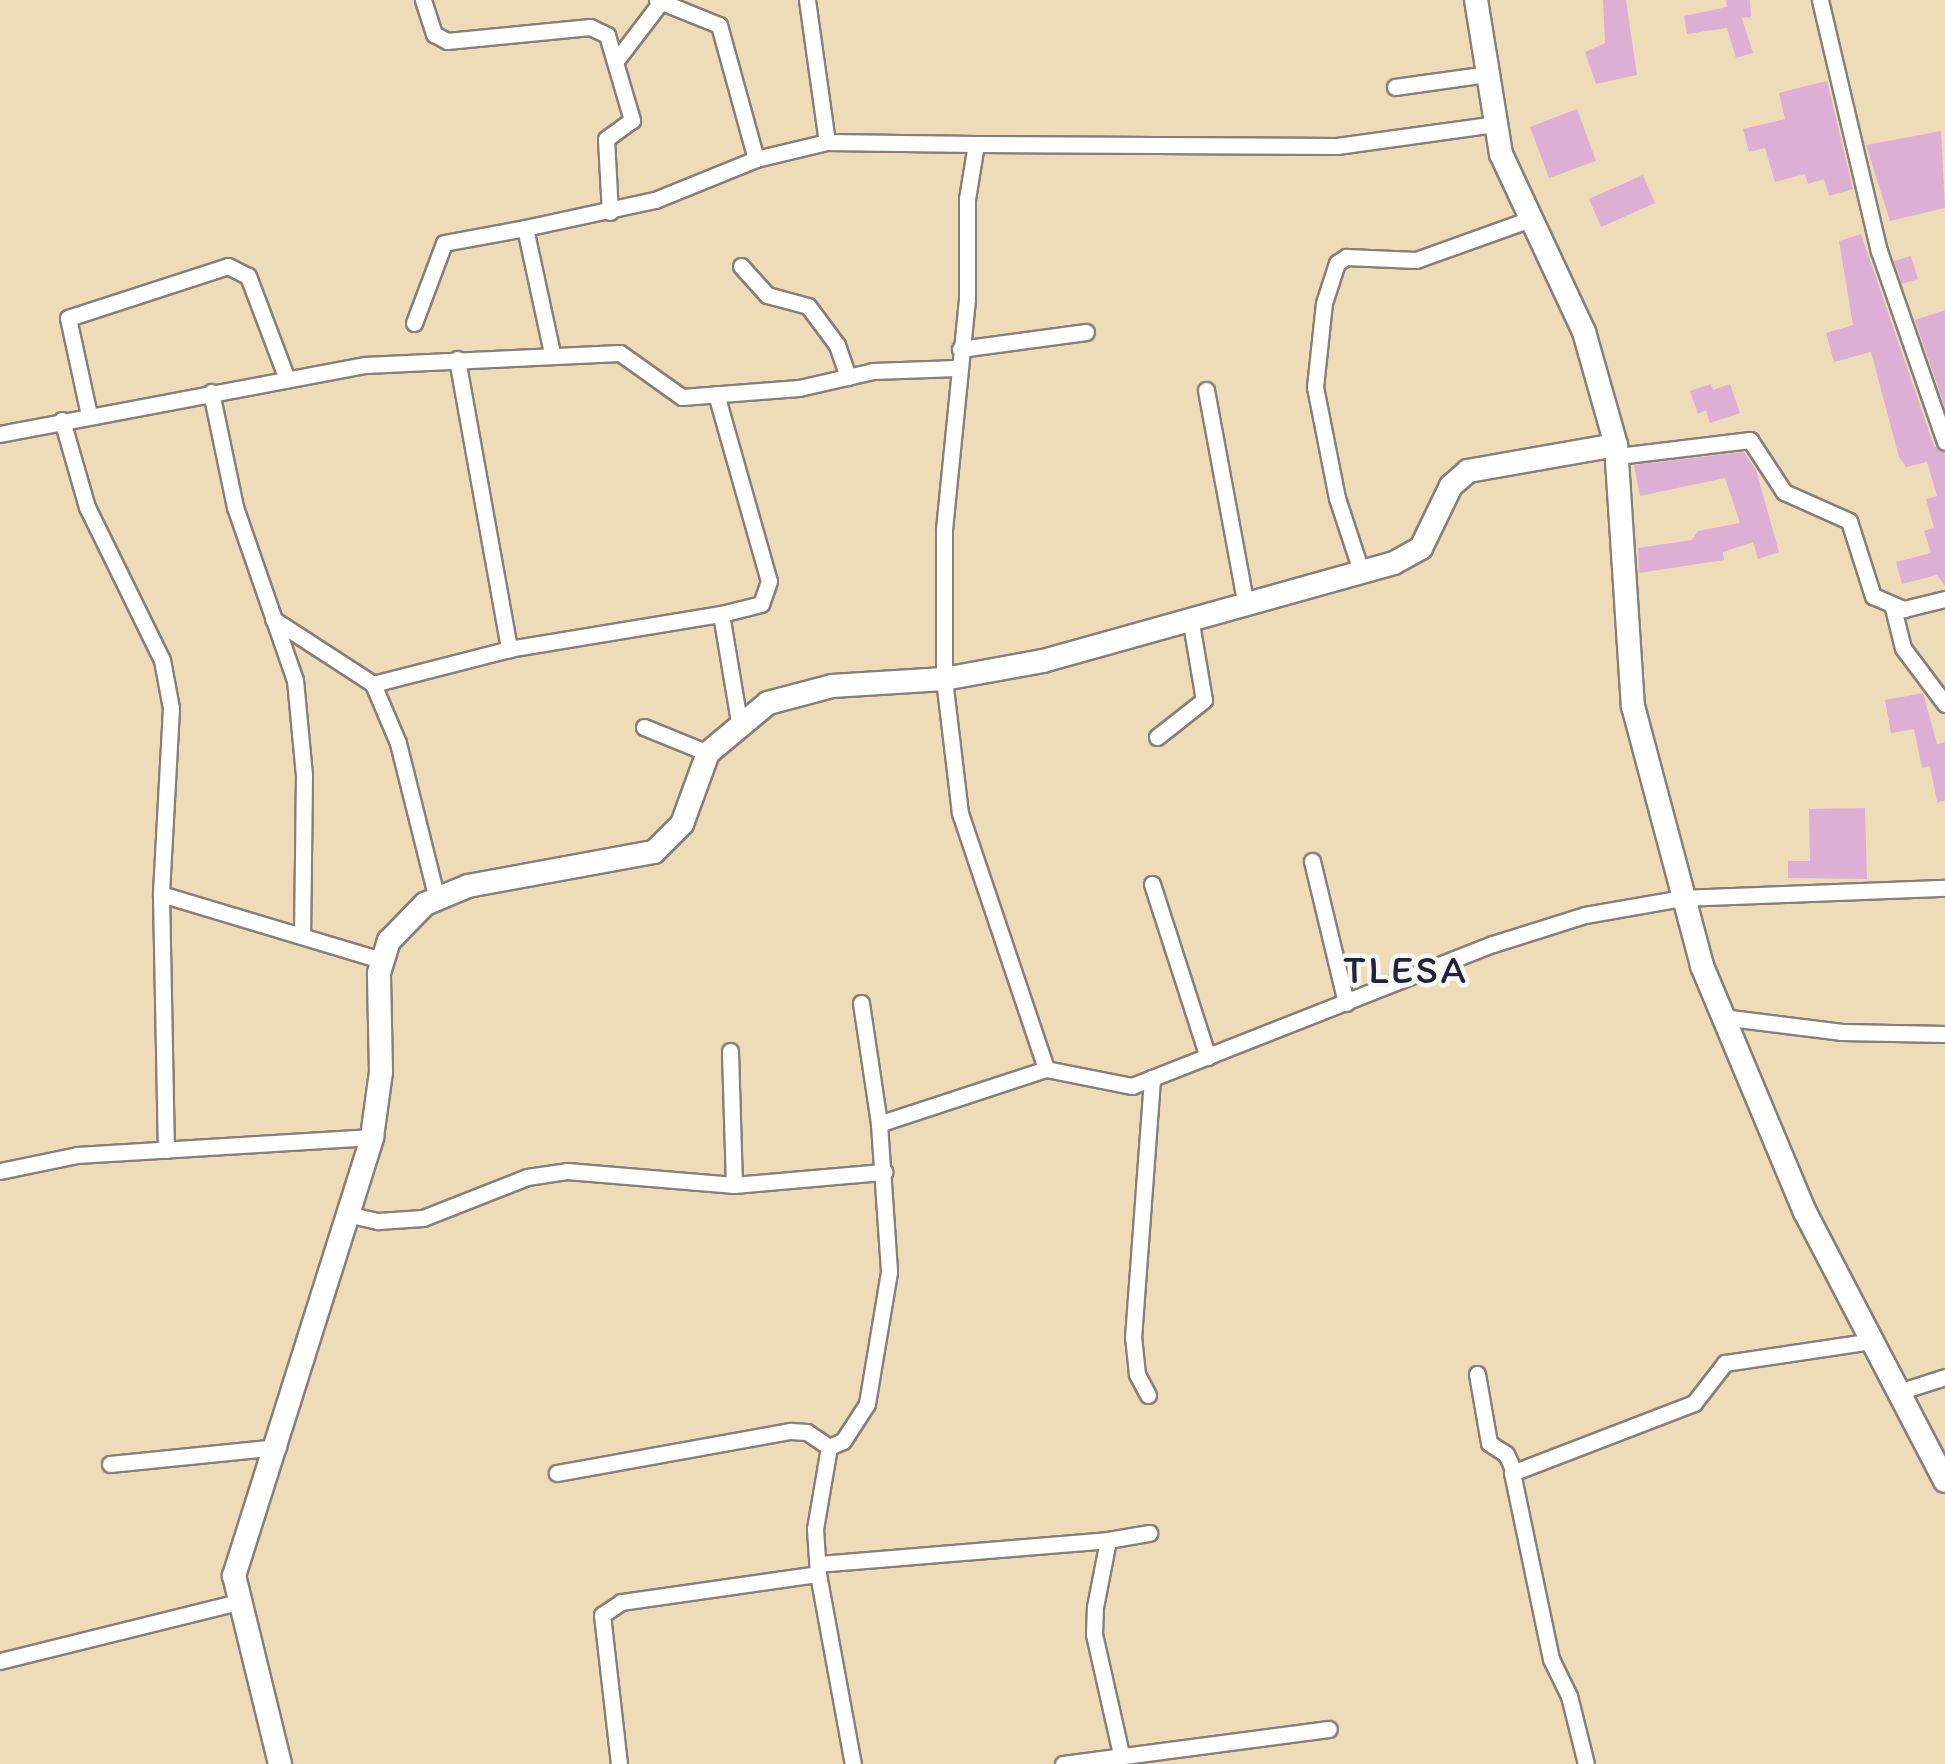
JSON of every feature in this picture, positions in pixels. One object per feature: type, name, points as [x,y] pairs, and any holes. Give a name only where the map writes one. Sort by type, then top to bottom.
[{"type":"main road","points":[[1476,0],[1496,124],[1528,220],[1584,332],[1617,450],[1633,706],[1682,898],[1766,1130],[1945,1481]]},
{"type":"main road","points":[[280,1764],[236,1604],[236,1559],[278,1447],[372,1137],[381,1072],[382,960],[405,922],[437,899],[468,886],[654,852],[682,824],[708,753],[739,722],[768,703],[832,686],[944,679],[1044,661],[1362,571],[1415,555],[1451,486],[1468,471],[1617,450]]},
{"type":"street","points":[[423,0],[434,34],[448,40],[590,28],[607,35],[618,58],[632,120],[606,139],[610,212]]},
{"type":"street","points":[[808,0],[827,142]]},
{"type":"street","points":[[1820,0],[1879,251],[1945,442]]},
{"type":"street","points":[[618,58],[658,1],[718,25],[756,160]]},
{"type":"street","points":[[1395,87],[1488,74]]},
{"type":"street","points":[[414,324],[444,243],[610,212],[756,160],[827,142],[1337,146],[1496,124]]},
{"type":"street","points":[[976,144],[966,198],[960,349],[944,532],[944,679],[960,814],[1046,1069]]},
{"type":"street","points":[[1362,571],[1337,498],[1315,386],[1324,303],[1337,263],[1346,257],[1416,260],[1528,220]]},
{"type":"street","points":[[525,228],[552,353]]},
{"type":"street","points":[[89,415],[68,318],[228,266],[248,276],[287,379]]},
{"type":"street","points":[[741,266],[759,291],[808,306],[832,336],[848,377]]},
{"type":"street","points":[[960,349],[1086,332]]},
{"type":"street","points":[[0,434],[287,379],[457,359],[620,353],[668,391],[716,394],[957,368]]},
{"type":"street","points":[[457,359],[509,648]]},
{"type":"street","points":[[1206,390],[1246,601]]},
{"type":"street","points":[[211,392],[235,508],[296,680],[304,775],[302,936]]},
{"type":"street","points":[[373,684],[509,648],[761,604],[769,581],[716,394]]},
{"type":"street","points":[[62,420],[87,507],[162,660],[172,708],[160,894],[166,1150]]},
{"type":"street","points":[[1617,450],[1750,440],[1784,492],[1849,521],[1868,587],[1893,608],[1903,648],[1945,704]]},
{"type":"street","points":[[1893,608],[1945,599]]},
{"type":"street","points":[[721,614],[739,722]]},
{"type":"street","points":[[1157,738],[1204,700],[1190,618]]},
{"type":"street","points":[[273,619],[373,684],[398,743],[437,899]]},
{"type":"street","points":[[644,727],[708,753]]},
{"type":"street","points":[[1312,862],[1346,1003]]},
{"type":"street","points":[[1152,884],[1208,1057]]},
{"type":"street","points":[[879,1124],[1046,1069],[1121,1087],[1152,1078],[1544,926],[1682,898],[1945,888]]},
{"type":"street","points":[[160,894],[382,960]]},
{"type":"street","points":[[829,1447],[843,1441],[867,1404],[889,1272],[884,1172],[862,1003]]},
{"type":"street","points":[[1722,1017],[1842,1032],[1945,1034]]},
{"type":"street","points":[[730,1051],[734,1185]]},
{"type":"street","points":[[1148,1394],[1137,1374],[1134,1338],[1152,1078]]},
{"type":"street","points":[[0,1171],[76,1155],[372,1137]]},
{"type":"street","points":[[351,1215],[378,1221],[423,1218],[527,1177],[567,1171],[734,1185],[884,1172]]},
{"type":"street","points":[[1514,1471],[1694,1404],[1725,1363],[1872,1341]]},
{"type":"street","points":[[1476,1374],[1489,1443],[1506,1454],[1514,1471],[1551,1659],[1586,1764]]},
{"type":"street","points":[[1898,1392],[1945,1377]]},
{"type":"street","points":[[557,1474],[790,1431],[807,1432],[829,1447]]},
{"type":"street","points":[[110,1464],[278,1447]]},
{"type":"street","points":[[829,1447],[815,1528],[818,1569],[853,1764]]},
{"type":"street","points":[[619,1764],[602,1615],[621,1602],[818,1569],[1149,1533]]},
{"type":"street","points":[[1108,1540],[1094,1634],[1120,1754]]},
{"type":"street","points":[[0,1661],[236,1604]]},
{"type":"street","points":[[1063,1764],[1120,1754],[1140,1757],[1330,1729]]},
{"type":"building","points":[[1603,0],[1626,0],[1637,75],[1596,84],[1585,52],[1605,43]]},
{"type":"building","points":[[1726,0],[1750,0],[1751,17],[1742,18],[1753,53],[1736,58],[1727,28],[1687,34],[1684,16],[1727,7]]},
{"type":"building","points":[[1827,81],[1853,189],[1829,196],[1824,179],[1808,184],[1805,174],[1775,182],[1765,148],[1749,152],[1743,129],[1785,119],[1779,93]]},
{"type":"building","points":[[1577,109],[1596,161],[1549,178],[1530,127]]},
{"type":"building","points":[[1941,131],[1945,208],[1890,221],[1866,145]]},
{"type":"building","points":[[1643,175],[1655,203],[1601,227],[1589,199]]},
{"type":"building","points":[[1861,234],[1934,446],[1945,453],[1945,586],[1937,575],[1902,584],[1896,562],[1931,553],[1924,531],[1934,528],[1926,499],[1937,496],[1927,462],[1906,467],[1899,457],[1871,352],[1834,362],[1826,333],[1853,325],[1839,241]]},
{"type":"building","points":[[1911,256],[1918,279],[1902,284],[1894,261]]},
{"type":"building","points":[[1945,310],[1945,408],[1915,320]]},
{"type":"building","points":[[1711,384],[1713,390],[1730,384],[1740,413],[1710,423],[1706,410],[1698,414],[1690,391]]},
{"type":"building","points":[[1744,452],[1756,470],[1779,552],[1758,559],[1753,542],[1723,552],[1724,560],[1639,573],[1638,548],[1692,540],[1698,531],[1740,523],[1725,478],[1640,496],[1634,465]]},
{"type":"building","points":[[1923,693],[1937,744],[1945,742],[1945,801],[1937,802],[1930,766],[1922,768],[1914,729],[1891,733],[1885,700]]},
{"type":"building","points":[[1865,808],[1867,879],[1788,878],[1788,861],[1810,861],[1809,809]]},
{"type":"district","name":"TLESA","points":[[1406,969]]}]
